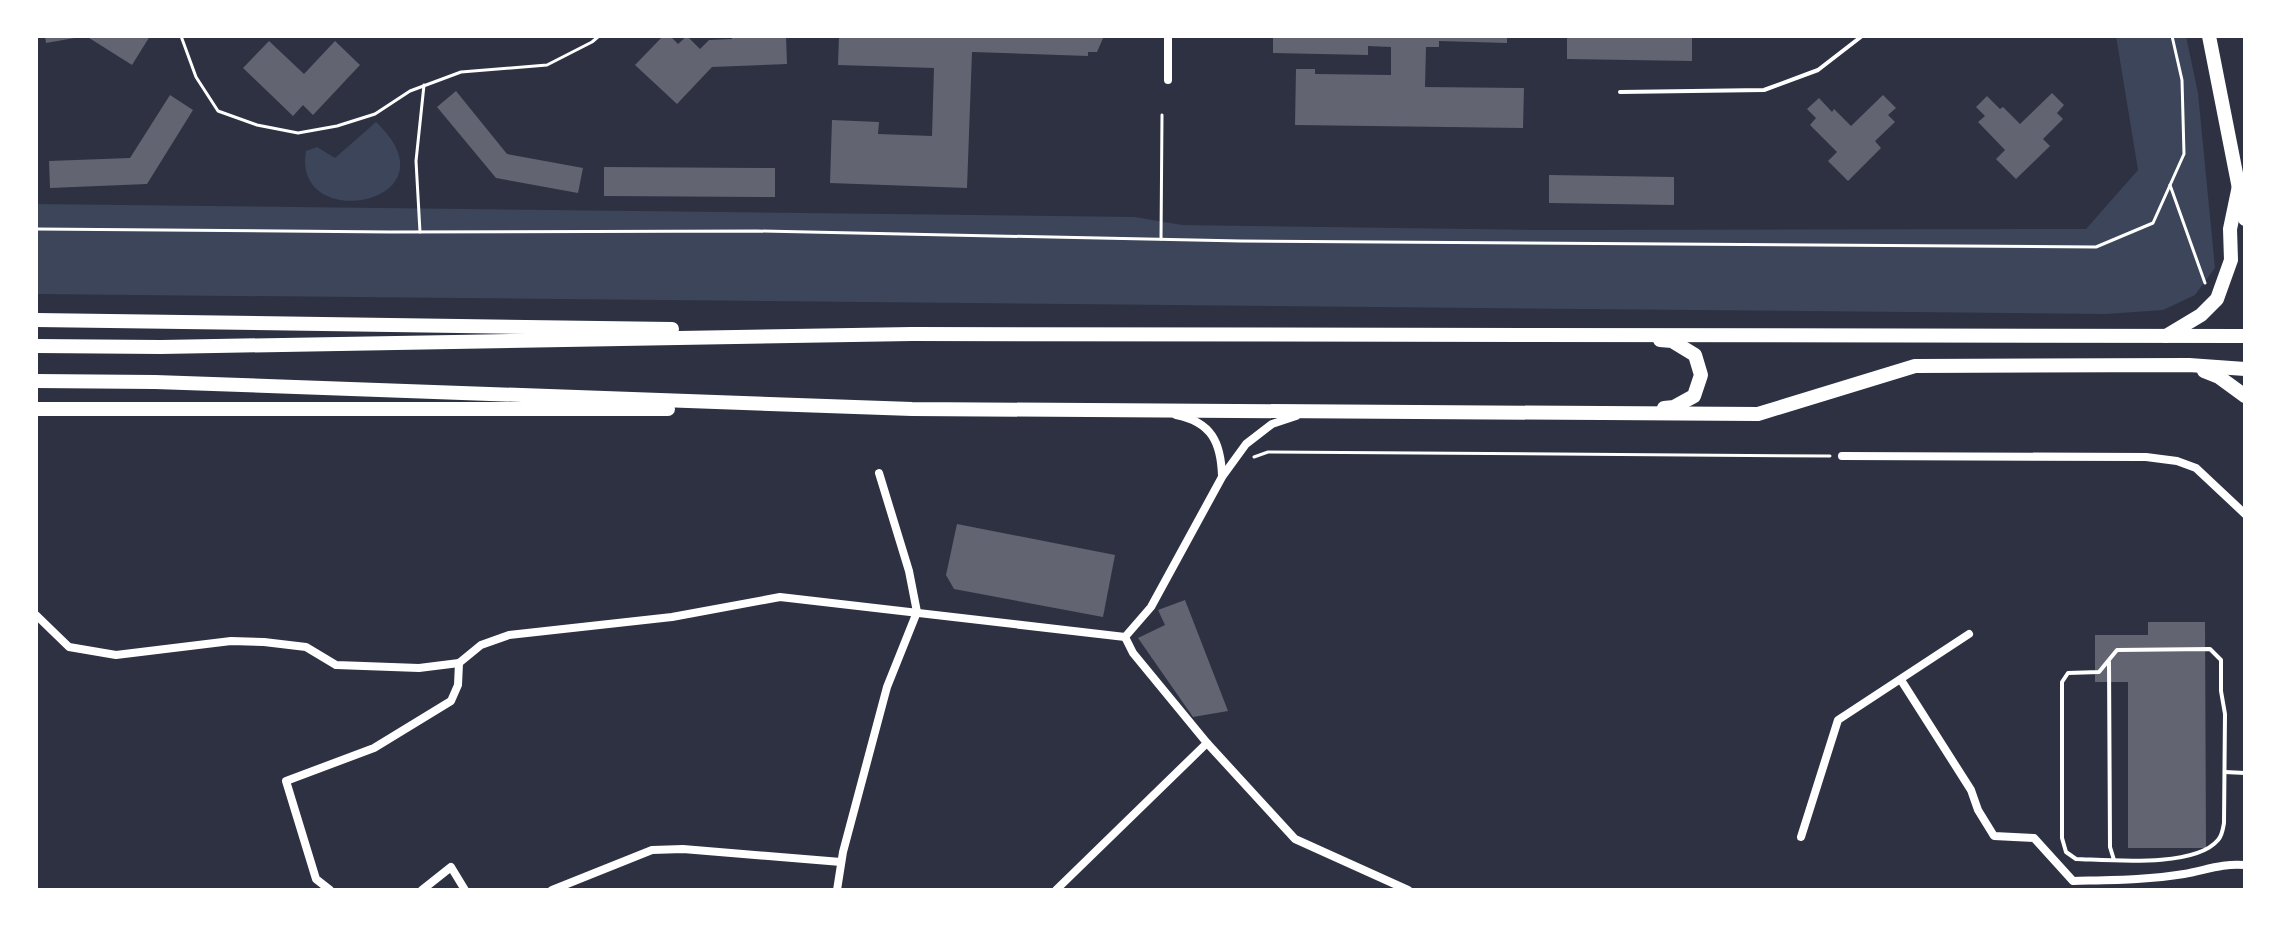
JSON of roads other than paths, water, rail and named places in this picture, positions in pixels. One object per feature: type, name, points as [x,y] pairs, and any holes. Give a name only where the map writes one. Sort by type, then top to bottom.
[{"type":"main road","points":[[2209,36],[2245,219]]},
{"type":"main road","points":[[2164,337],[2201,315],[2217,299],[2231,260],[2230,229],[2239,186]]},
{"type":"main road","points":[[36,320],[912,334],[2245,336]]},
{"type":"main road","points":[[36,346],[161,347],[912,334]]},
{"type":"main road","points":[[1615,414],[1674,407],[1694,396],[1701,375],[1695,355],[1672,341],[1619,335]]},
{"type":"main road","points":[[2189,365],[2219,377],[2245,396]]},
{"type":"main road","points":[[36,409],[912,409],[1758,414],[1915,366],[2189,365],[2245,369]]},
{"type":"main road","points":[[36,381],[155,382],[912,409]]},
{"type":"street","points":[[1168,36],[1168,80]]},
{"type":"street","points":[[1140,410],[1181,416],[1200,424],[1214,435],[1221,452],[1222,477]]},
{"type":"street","points":[[1125,637],[1151,607],[1222,477],[1246,444],[1259,432],[1285,418],[1316,412]]},
{"type":"street","points":[[1842,456],[2146,457],[2177,461],[2196,468],[2245,514]]},
{"type":"street","points":[[837,890],[841,862],[887,687],[917,612],[909,571],[879,473]]},
{"type":"street","points":[[36,615],[69,647],[116,655],[231,641],[306,647],[336,665],[419,668],[459,663],[481,645],[509,635],[672,617],[780,597],[1125,637]]},
{"type":"street","points":[[1801,837],[1838,720],[1969,634]]},
{"type":"street","points":[[1125,637],[1133,653],[1207,743],[1295,839],[1408,890]]},
{"type":"street","points":[[330,890],[316,879],[286,781],[374,748],[451,701],[458,685],[459,663]]},
{"type":"street","points":[[1901,680],[1971,790],[1978,810],[1994,836],[2034,838],[2073,881],[2131,880],[2183,874],[2228,863],[2245,865]]},
{"type":"street","points":[[1056,890],[1207,743]]},
{"type":"street","points":[[552,890],[652,850],[683,849],[841,862]]},
{"type":"street","points":[[422,890],[451,867],[465,890]]},
{"type":"lane","points":[[1620,92],[1764,90],[1818,70],[1862,36]]},
{"type":"lane","points":[[2210,649],[2221,660],[2225,772],[2224,823],[2220,839],[2206,850],[2187,857],[2076,859],[2066,852],[2062,838],[2062,682],[2068,673],[2099,672],[2117,650],[2210,649]]},
{"type":"lane","points":[[2109,662],[2110,847],[2114,860]]},
{"type":"lane","points":[[2225,772],[2245,773]]}]
